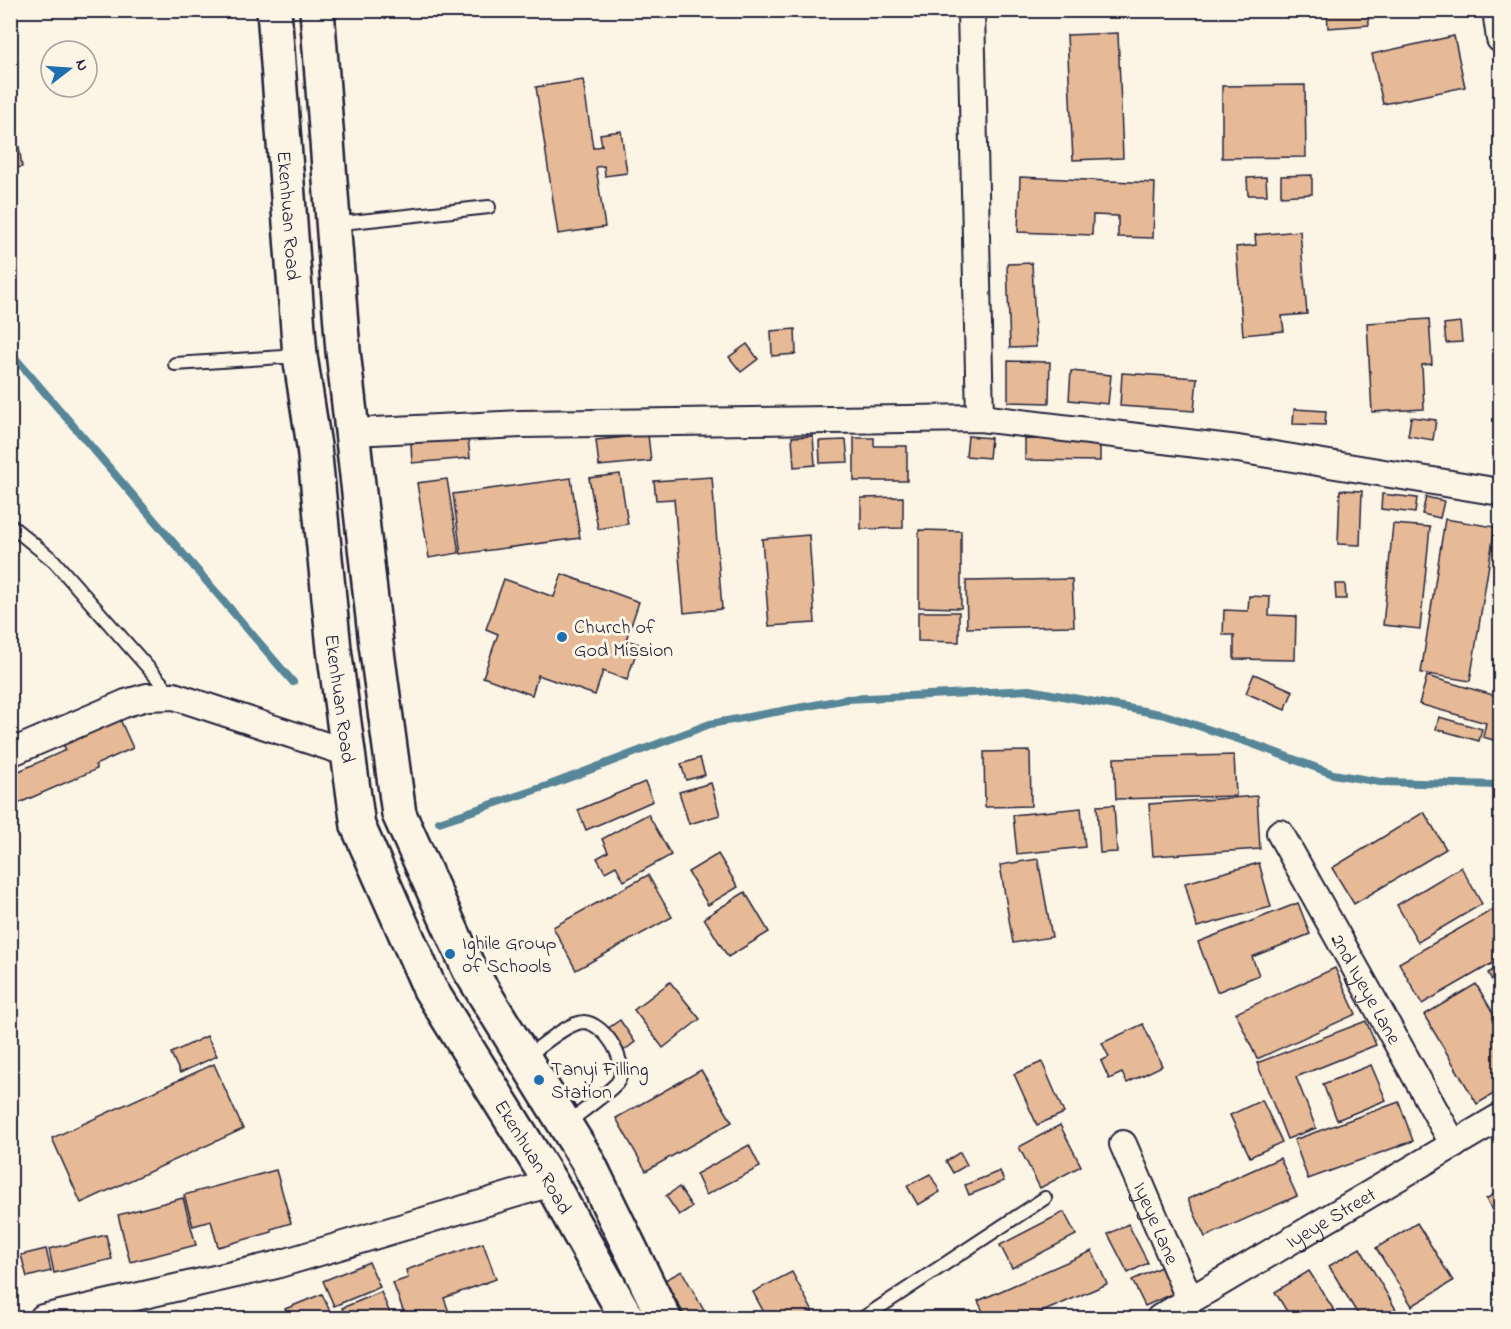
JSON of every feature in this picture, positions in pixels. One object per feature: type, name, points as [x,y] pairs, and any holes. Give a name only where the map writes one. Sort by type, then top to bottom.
[{"type":"main road","name":"Ekenhuan Road","points":[[274,10],[300,356],[314,446],[334,649],[358,826],[430,989],[551,1183],[627,1318]]},
{"type":"main road","points":[[317,10],[332,224],[352,432],[376,644],[399,814],[469,969],[587,1160],[664,1318]]},
{"type":"street","points":[[971,10],[980,418]]},
{"type":"street","points":[[1496,10],[1500,39]]},
{"type":"street","points":[[352,432],[521,424],[980,418],[1238,449],[1500,492]]},
{"type":"street","points":[[10,753],[126,703],[147,697],[174,696],[348,753]]},
{"type":"street","name":"2nd Iyeye Lane","points":[[1280,833],[1454,1145]]},
{"type":"street","name":"Iyeye Street","points":[[1160,1318],[1500,1118]]},
{"type":"street","name":"Iyeye Lane","points":[[1124,1143],[1190,1300]]},
{"type":"street","points":[[43,1318],[276,1265],[551,1183]]},
{"type":"lane","points":[[332,224],[489,207]]},
{"type":"lane","points":[[175,364],[300,356]]},
{"type":"lane","points":[[10,525],[54,561],[174,696]]},
{"type":"lane","points":[[525,1059],[568,1027],[584,1022],[598,1026],[619,1053],[618,1082],[565,1125]]},
{"type":"lane","points":[[863,1318],[1044,1198]]},
{"type":"building","points":[[1327,10],[1368,10],[1369,25],[1328,28]]},
{"type":"building","points":[[1118,33],[1123,158],[1073,160],[1067,35]]},
{"type":"building","points":[[1454,36],[1465,87],[1383,104],[1372,54]]},
{"type":"building","points":[[583,80],[593,148],[602,146],[600,134],[621,131],[627,173],[605,176],[604,166],[596,167],[605,227],[558,234],[536,87]]},
{"type":"building","points":[[1305,85],[1306,157],[1222,158],[1222,86]]},
{"type":"building","points":[[19,146],[22,167],[10,169],[10,147]]},
{"type":"building","points":[[1312,175],[1312,194],[1281,196],[1281,176]]},
{"type":"building","points":[[1020,177],[1155,183],[1153,238],[1118,237],[1118,216],[1093,215],[1092,235],[1018,232]]},
{"type":"building","points":[[1266,177],[1267,195],[1248,195],[1247,178]]},
{"type":"building","points":[[1300,231],[1307,314],[1282,316],[1284,331],[1243,335],[1236,247],[1256,245],[1255,235]]},
{"type":"building","points":[[1032,263],[1036,347],[1010,348],[1007,264]]},
{"type":"building","points":[[1429,319],[1432,364],[1422,365],[1424,409],[1372,412],[1367,323]]},
{"type":"building","points":[[1460,322],[1462,342],[1446,343],[1444,324]]},
{"type":"building","points":[[795,329],[796,354],[772,356],[771,331]]},
{"type":"building","points":[[747,344],[758,359],[741,372],[729,357]]},
{"type":"building","points":[[1008,361],[1050,362],[1049,403],[1008,402]]},
{"type":"building","points":[[1071,371],[1111,375],[1108,404],[1069,400]]},
{"type":"building","points":[[1122,373],[1197,378],[1194,411],[1120,406]]},
{"type":"building","points":[[1294,409],[1326,411],[1325,425],[1293,424]]},
{"type":"building","points":[[1411,417],[1436,420],[1433,440],[1408,436]]},
{"type":"building","points":[[648,435],[651,461],[599,466],[596,440]]},
{"type":"building","points":[[813,436],[815,465],[794,467],[792,437]]},
{"type":"building","points":[[968,436],[991,438],[989,458],[966,456]]},
{"type":"building","points":[[468,438],[470,458],[412,463],[411,443]]},
{"type":"building","points":[[854,438],[874,438],[874,446],[907,446],[907,481],[854,481]]},
{"type":"building","points":[[1025,439],[1100,440],[1100,461],[1025,460]]},
{"type":"building","points":[[846,440],[848,462],[820,463],[819,441]]},
{"type":"building","points":[[620,474],[628,524],[598,529],[589,478]]},
{"type":"building","points":[[712,477],[722,609],[684,613],[674,499],[656,500],[654,481]]},
{"type":"building","points":[[571,478],[580,538],[461,554],[453,494]]},
{"type":"building","points":[[447,479],[459,553],[429,558],[417,483]]},
{"type":"building","points":[[1340,490],[1362,491],[1360,545],[1338,544]]},
{"type":"building","points":[[1382,494],[1417,498],[1415,513],[1381,509]]},
{"type":"building","points":[[903,497],[903,528],[861,529],[861,498]]},
{"type":"building","points":[[1426,497],[1444,501],[1440,518],[1422,514]]},
{"type":"building","points":[[1445,519],[1495,527],[1470,681],[1421,673]]},
{"type":"building","points":[[1393,524],[1430,527],[1420,629],[1383,625]]},
{"type":"building","points":[[919,530],[961,531],[961,608],[919,607]]},
{"type":"building","points":[[809,535],[815,623],[769,626],[762,539]]},
{"type":"building","name":"Church of God Mission","points":[[562,574],[639,602],[626,640],[639,644],[627,680],[603,671],[595,695],[538,675],[532,695],[483,677],[498,634],[486,629],[504,579],[554,597]]},
{"type":"building","points":[[1072,579],[1074,626],[967,628],[966,581]]},
{"type":"building","points":[[1335,584],[1345,584],[1346,599],[1336,599]]},
{"type":"building","points":[[1249,596],[1270,597],[1269,615],[1296,616],[1295,660],[1234,659],[1234,635],[1223,635],[1224,610],[1248,611]]},
{"type":"building","points":[[918,612],[959,612],[959,642],[918,641]]},
{"type":"building","points":[[1500,655],[1500,690],[1494,688]]},
{"type":"building","points":[[1254,674],[1293,691],[1285,710],[1246,693]]},
{"type":"building","points":[[1427,676],[1500,697],[1500,742],[1483,737],[1486,723],[1419,704]]},
{"type":"building","points":[[118,715],[133,748],[95,765],[97,769],[10,807],[10,775],[66,750],[61,740]]},
{"type":"building","points":[[1439,717],[1482,729],[1479,741],[1436,729]]},
{"type":"building","points":[[1030,751],[1031,806],[985,807],[984,752]]},
{"type":"building","points":[[1234,755],[1236,796],[1116,799],[1114,758]]},
{"type":"building","points":[[700,758],[705,775],[686,780],[681,764]]},
{"type":"building","points":[[645,782],[653,801],[586,830],[578,810]]},
{"type":"building","points":[[711,783],[720,815],[689,824],[679,792]]},
{"type":"building","points":[[1257,796],[1260,849],[1153,856],[1149,804]]},
{"type":"building","points":[[1114,805],[1117,852],[1100,853],[1097,806]]},
{"type":"building","points":[[1081,808],[1085,847],[1017,854],[1013,815]]},
{"type":"building","points":[[1424,812],[1446,849],[1354,904],[1332,868]]},
{"type":"building","points":[[648,814],[671,855],[624,881],[616,866],[605,872],[597,858],[608,852],[602,839]]},
{"type":"building","points":[[718,854],[738,887],[708,905],[688,872]]},
{"type":"building","points":[[1038,859],[1052,937],[1013,943],[1000,865]]},
{"type":"building","points":[[1259,863],[1271,907],[1197,927],[1185,883]]},
{"type":"building","points":[[1461,867],[1482,904],[1418,942],[1397,905]]},
{"type":"building","points":[[648,875],[672,917],[576,970],[553,927]]},
{"type":"building","points":[[745,892],[769,932],[728,957],[704,918]]},
{"type":"building","points":[[1298,903],[1310,934],[1252,957],[1259,975],[1217,992],[1198,942]]},
{"type":"building","points":[[1492,910],[1500,925],[1500,959],[1422,1004],[1399,963]]},
{"type":"building","points":[[1500,966],[1500,995],[1488,973]]},
{"type":"building","points":[[1335,968],[1356,1014],[1257,1059],[1236,1013]]},
{"type":"building","points":[[670,982],[700,1019],[663,1048],[634,1010]]},
{"type":"building","points":[[1476,984],[1500,1025],[1500,1090],[1477,1104],[1424,1015]]},
{"type":"building","points":[[620,1020],[635,1042],[622,1052],[607,1029]]},
{"type":"building","points":[[1366,1021],[1376,1045],[1296,1077],[1316,1128],[1287,1139],[1257,1063]]},
{"type":"building","points":[[1143,1024],[1162,1066],[1127,1083],[1122,1073],[1109,1079],[1101,1061],[1109,1057],[1102,1043]]},
{"type":"building","points":[[207,1036],[217,1056],[180,1073],[171,1053]]},
{"type":"building","points":[[1042,1062],[1064,1113],[1037,1125],[1014,1074]]},
{"type":"building","points":[[214,1064],[243,1129],[81,1203],[52,1138]]},
{"type":"building","points":[[1371,1065],[1386,1100],[1337,1120],[1323,1084]]},
{"type":"building","points":[[701,1070],[732,1122],[646,1171],[616,1118]]},
{"type":"building","points":[[1262,1100],[1282,1142],[1250,1157],[1230,1115]]},
{"type":"building","points":[[1399,1102],[1413,1141],[1308,1179],[1294,1140]]},
{"type":"building","points":[[1060,1125],[1081,1166],[1040,1188],[1019,1147]]},
{"type":"building","points":[[749,1145],[760,1167],[706,1195],[696,1174]]},
{"type":"building","points":[[960,1152],[967,1165],[953,1173],[946,1161]]},
{"type":"building","points":[[1280,1158],[1297,1196],[1205,1237],[1188,1199]]},
{"type":"building","points":[[276,1170],[291,1223],[271,1229],[272,1232],[218,1247],[211,1221],[193,1226],[184,1195]]},
{"type":"building","points":[[1000,1171],[1004,1181],[969,1195],[965,1185]]},
{"type":"building","points":[[930,1174],[940,1192],[918,1205],[907,1186]]},
{"type":"building","points":[[679,1187],[692,1207],[679,1215],[666,1196]]},
{"type":"building","points":[[1500,1190],[1500,1222],[1486,1199]]},
{"type":"building","points":[[183,1198],[196,1245],[130,1262],[118,1215]]},
{"type":"building","points":[[1064,1212],[1076,1235],[1012,1268],[1000,1245]]},
{"type":"building","points":[[1417,1223],[1453,1281],[1412,1306],[1376,1248]]},
{"type":"building","points":[[1128,1224],[1148,1263],[1128,1273],[1108,1234]]},
{"type":"building","points":[[106,1235],[112,1259],[54,1273],[49,1249]]},
{"type":"building","points":[[483,1243],[496,1279],[444,1298],[451,1318],[406,1318],[393,1283],[408,1278],[406,1270]]},
{"type":"building","points":[[1360,1248],[1401,1318],[1360,1318],[1329,1266]]},
{"type":"building","points":[[46,1249],[51,1271],[27,1277],[21,1255]]},
{"type":"building","points":[[1092,1251],[1107,1284],[1028,1318],[986,1318],[978,1301]]},
{"type":"building","points":[[369,1262],[380,1287],[334,1306],[323,1281]]},
{"type":"building","points":[[1163,1266],[1176,1292],[1145,1306],[1132,1280]]},
{"type":"building","points":[[682,1271],[708,1318],[686,1318],[665,1280]]},
{"type":"building","points":[[1309,1271],[1339,1318],[1291,1318],[1275,1292]]},
{"type":"building","points":[[792,1272],[813,1312],[801,1318],[767,1318],[753,1292]]},
{"type":"building","points":[[381,1292],[392,1318],[346,1318],[342,1308]]},
{"type":"building","points":[[322,1294],[333,1318],[289,1318],[285,1309]]},
{"type":"building","points":[[176,1311],[180,1318],[161,1318]]},
{"type":"waterway","points":[[10,352],[293,682]]},
{"type":"waterway","points":[[439,822],[547,786],[710,724],[847,699],[1030,690],[1165,715],[1333,774],[1380,782],[1500,785]]},
{"type":"place","name":"Church of God Mission","points":[[562,637]]},
{"type":"place","name":"Ighile Group of Schools","points":[[450,954]]},
{"type":"place","name":"Tanyi Filling Station","points":[[539,1080]]}]
